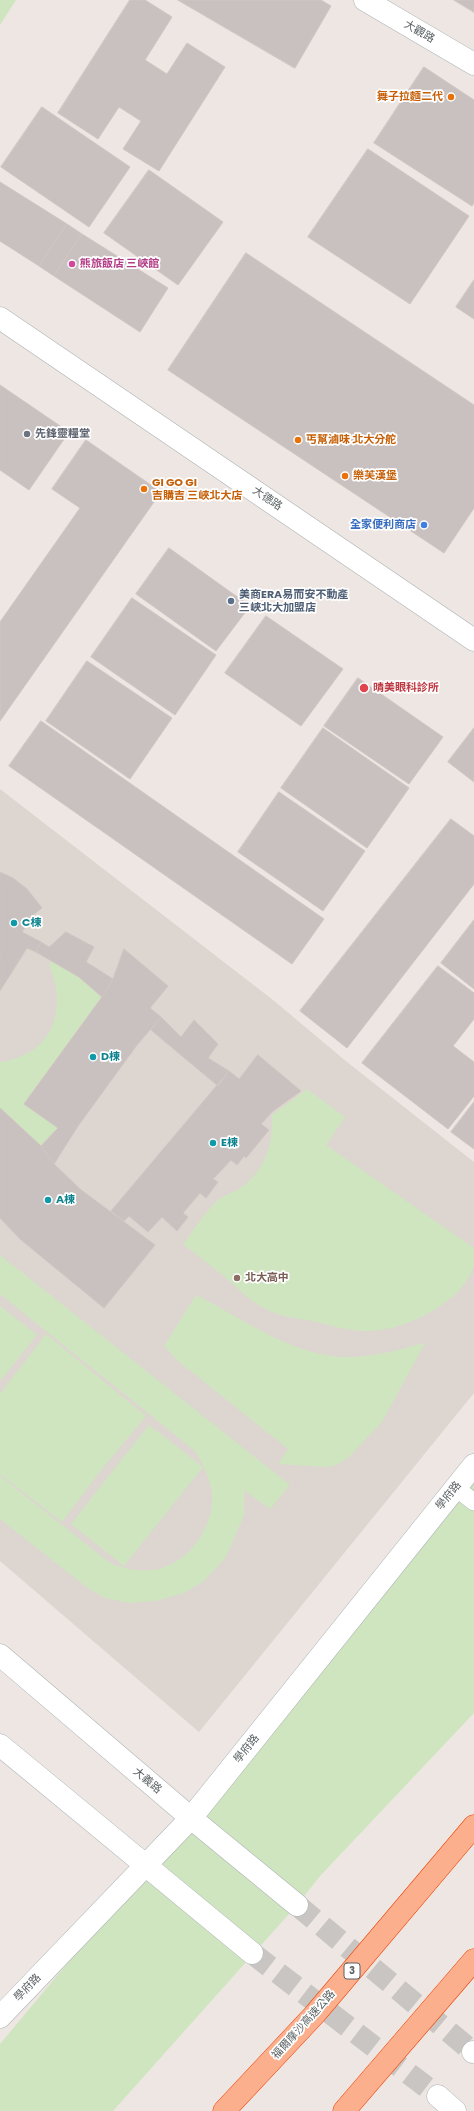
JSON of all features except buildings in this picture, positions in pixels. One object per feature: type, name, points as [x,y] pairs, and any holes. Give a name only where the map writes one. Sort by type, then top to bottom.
[{"type":"highway","name":"福爾摩沙高速公路","points":[[224,2111],[315,2014],[474,1826]]},
{"type":"highway","points":[[344,2111],[474,1960]]},
{"type":"street","name":"大觀路","points":[[364,0],[474,64]]},
{"type":"street","name":"大德路","points":[[0,318],[474,640]]},
{"type":"street","name":"學府路","points":[[0,2017],[146,1867],[191,1818],[474,1465]]},
{"type":"street","name":"大義路","points":[[0,1655],[191,1818],[297,1905]]},
{"type":"street","points":[[0,1745],[252,1953]]},
{"type":"street","points":[[438,2096],[455,2111]]},
{"type":"lane","points":[[456,1488],[474,1502]]},
{"type":"shaded area","name":"北大高中","points":[[0,789],[273,1000],[347,1062],[474,1162],[474,1393],[199,1732],[0,1561]]},
{"type":"green space","points":[[0,0],[16,0],[0,25]]},
{"type":"green space","points":[[52,961],[79,977],[102,997],[24,1103],[58,1128],[41,1146],[0,1108],[0,1062],[18,1058],[32,1050],[44,1040],[52,1028],[56,1014],[57,998],[55,982],[49,965]]},
{"type":"green space","points":[[307,1089],[345,1117],[326,1145],[474,1248],[474,1266],[467,1280],[444,1304],[428,1314],[395,1327],[363,1331],[283,1316],[271,1312],[255,1303],[183,1244],[203,1216],[217,1201],[239,1189],[255,1174],[266,1157],[269,1147],[272,1115]]},
{"type":"green space","points":[[0,1255],[290,1485],[270,1509],[244,1490],[244,1515],[226,1557],[204,1581],[184,1593],[156,1601],[129,1603],[105,1598],[89,1589],[0,1519],[0,1476],[110,1563],[132,1570],[154,1570],[166,1567],[178,1560],[197,1542],[204,1531],[209,1518],[212,1506],[212,1493],[206,1471],[195,1451],[0,1294]]},
{"type":"green space","points":[[196,1295],[272,1336],[311,1352],[332,1356],[353,1357],[389,1352],[425,1343],[382,1422],[349,1457],[337,1465],[327,1467],[278,1464],[288,1449],[178,1361],[164,1346]]},
{"type":"green space","points":[[0,1306],[37,1335],[0,1381]]},
{"type":"green space","points":[[46,1334],[146,1416],[102,1469],[62,1522],[0,1474],[0,1394]]},
{"type":"green space","points":[[149,1425],[203,1467],[124,1566],[71,1524]]},
{"type":"green space","points":[[474,1465],[474,1713],[321,1875],[297,1905],[113,2111],[0,2111],[0,2044],[168,1843]]},
{"type":"tunnel","points":[[297,1905],[473,2052]]},
{"type":"tunnel","points":[[252,1953],[438,2096]]},
{"type":"place","name":"舞子拉麵二代","points":[[451,97]]},
{"type":"place","name":"熊旅飯店 三峽館","points":[[72,264]]},
{"type":"place","name":"先鋒靈糧堂","points":[[27,434]]},
{"type":"place","name":"丐幫滷味 北大分舵","points":[[298,440]]},
{"type":"place","name":"樂芙漢堡","points":[[345,476]]},
{"type":"place","name":"GI GO GI 吉購吉 三峽北大店","points":[[144,489]]},
{"type":"place","name":"全家便利商店","points":[[424,525]]},
{"type":"place","name":"美商ERA易而安不動產 三峽北大加盟店","points":[[231,601]]},
{"type":"place","name":"晴美眼科診所","points":[[364,688]]},
{"type":"place","name":"C棟","points":[[14,923]]},
{"type":"place","name":"D棟","points":[[93,1057]]},
{"type":"place","name":"E棟","points":[[213,1143]]},
{"type":"place","name":"A棟","points":[[48,1200]]},
{"type":"place","name":"北大高中","points":[[237,1278]]}]
